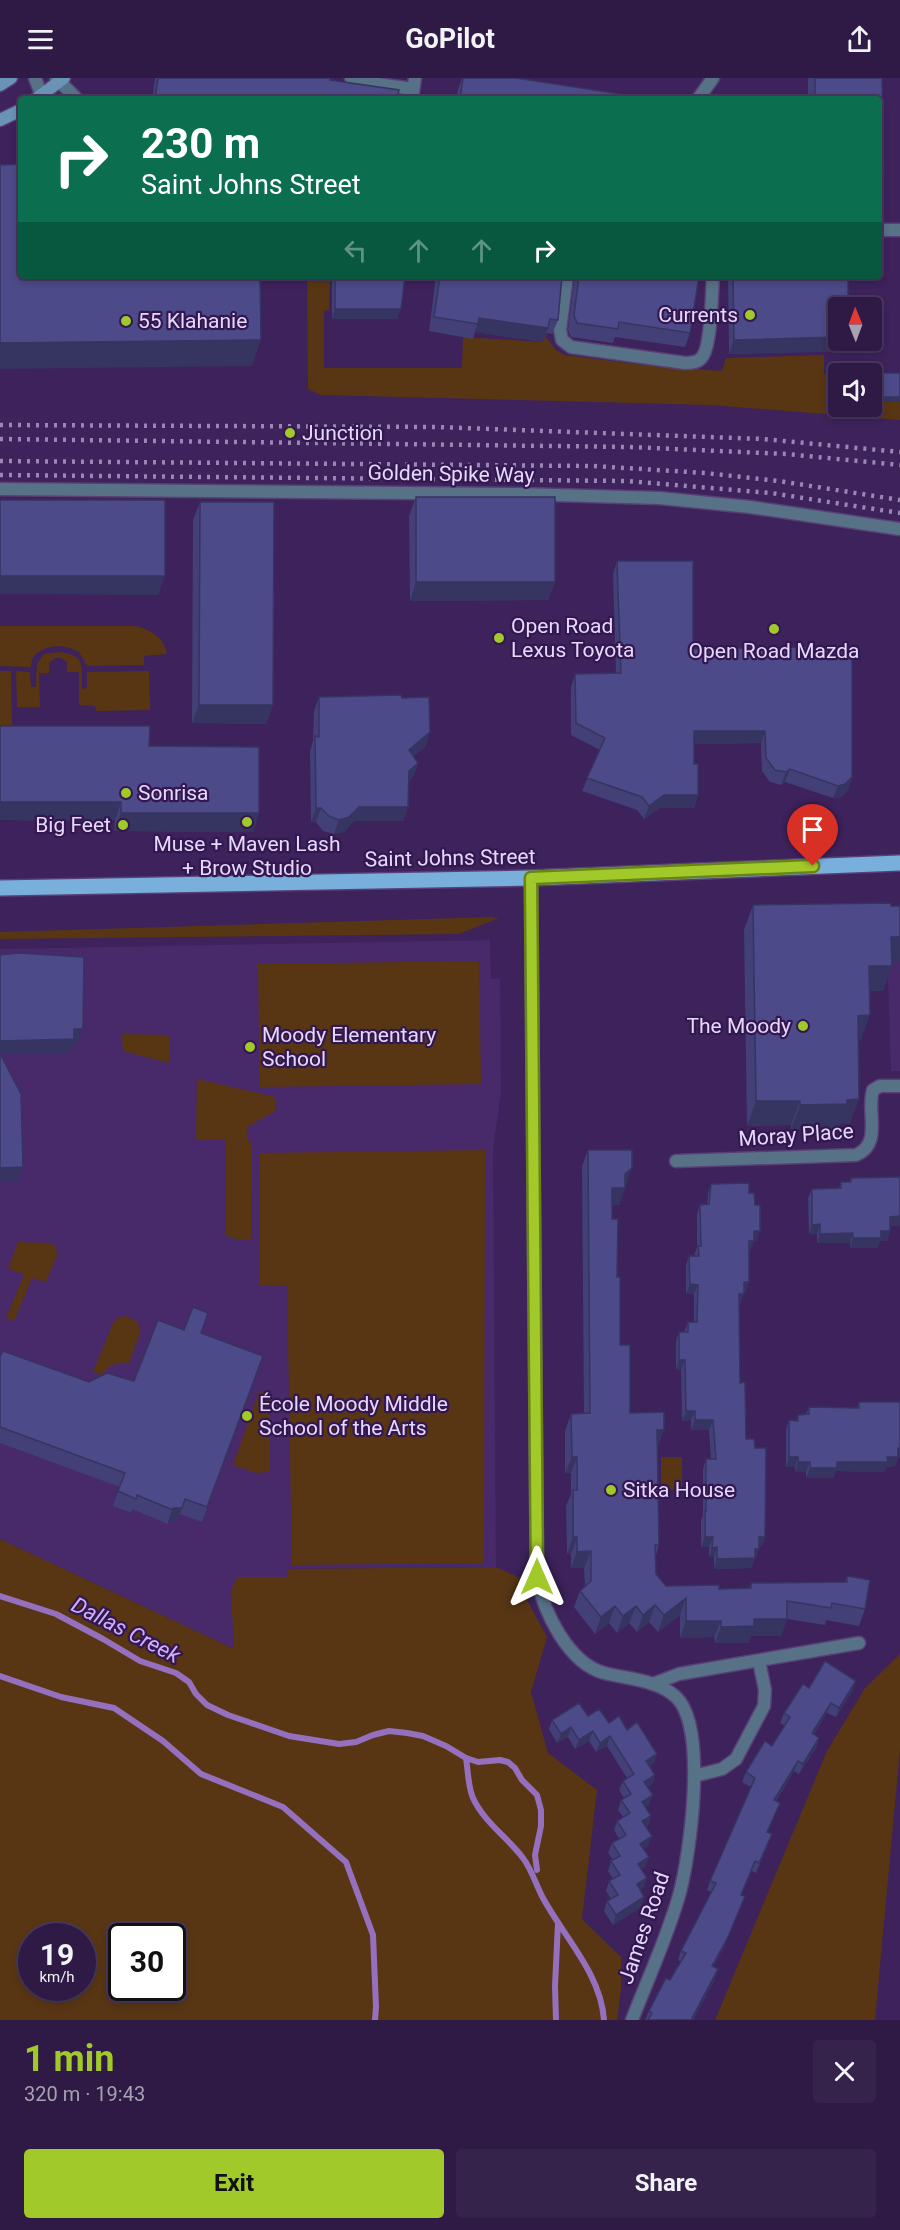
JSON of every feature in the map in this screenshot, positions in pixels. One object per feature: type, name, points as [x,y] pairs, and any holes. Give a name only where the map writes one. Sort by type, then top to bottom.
[{"type":"main road","points":[[0,85],[11,78]]},
{"type":"main road","points":[[42,96],[60,79]]},
{"type":"main road","points":[[0,120],[18,111]]},
{"type":"main road","name":"Saint Johns Street","points":[[0,888],[531,878],[900,863]]},
{"type":"street","points":[[35,78],[40,96]]},
{"type":"street","points":[[351,78],[413,89]]},
{"type":"street","points":[[700,96],[713,78]]},
{"type":"street","points":[[60,79],[74,96]]},
{"type":"street","points":[[882,230],[900,230]]},
{"type":"street","points":[[567,279],[560,330],[566,344],[571,347],[685,363],[697,362],[702,358],[707,347],[713,279]]},
{"type":"street","name":"Golden Spike Way","points":[[0,489],[582,495],[659,498],[750,507],[900,529]]},
{"type":"street","name":"James Road","points":[[531,878],[537,1577],[543,1605],[576,1656],[595,1670],[653,1684],[669,1691],[679,1699],[685,1709],[694,1752],[689,1838],[680,1892],[632,2020]]},
{"type":"street","name":"Moray Place","points":[[676,1161],[856,1155],[865,1150],[870,1140],[873,1090],[880,1086],[900,1086]]},
{"type":"street","points":[[653,1684],[679,1674],[859,1643]]},
{"type":"street","points":[[694,1776],[722,1769],[736,1759],[764,1706],[765,1690],[759,1661]]},
{"type":"shaded area","points":[[307,279],[330,279],[329,310],[324,311],[324,368],[462,368],[463,337],[543,342],[545,336],[556,350],[565,355],[635,364],[722,371],[726,358],[824,355],[824,374],[828,374],[828,414],[711,405],[321,395],[308,389]]},
{"type":"shaded area","points":[[882,393],[900,394],[900,420],[862,417],[882,417]]},
{"type":"shaded area","points":[[0,626],[134,626],[145,629],[159,638],[167,654],[144,656],[144,665],[87,666],[79,652],[60,646],[41,650],[32,659],[31,667],[0,666]]},
{"type":"shaded area","points":[[59,652],[74,656],[81,663],[82,689],[87,688],[87,672],[149,671],[150,710],[96,711],[95,706],[79,705],[79,672],[67,672],[67,662],[61,658],[55,658],[49,663],[49,673],[39,673],[40,707],[17,707],[16,671],[30,672],[31,687],[36,687],[37,664],[44,654]]},
{"type":"shaded area","points":[[0,671],[11,671],[12,725],[0,725]]},
{"type":"shaded area","points":[[886,917],[900,917],[900,1071],[891,1071]]},
{"type":"shaded area","points":[[499,918],[459,934],[0,939],[0,932]]},
{"type":"shaded area","name":"École Moody Middle School of the Arts","points":[[490,940],[491,979],[500,979],[501,1092],[493,1150],[496,1567],[288,1569],[287,1577],[237,1577],[234,1648],[232,1648],[0,1539],[0,949]]},
{"type":"shaded area","points":[[479,961],[481,1084],[260,1087],[258,964]]},
{"type":"shaded area","points":[[122,1034],[169,1035],[169,1063],[123,1051]]},
{"type":"shaded area","points":[[197,1079],[275,1097],[275,1111],[247,1127],[247,1142],[252,1142],[251,1239],[235,1239],[226,1235],[226,1140],[196,1140]]},
{"type":"shaded area","points":[[485,1150],[484,1563],[292,1565],[287,1285],[259,1285],[260,1153]]},
{"type":"shaded area","points":[[18,1242],[49,1243],[56,1246],[57,1256],[46,1282],[32,1278],[14,1321],[6,1318],[24,1275],[8,1268]]},
{"type":"shaded area","points":[[126,1316],[138,1322],[140,1333],[129,1363],[114,1364],[102,1375],[93,1372],[113,1323],[119,1317]]},
{"type":"shaded area","points":[[259,1392],[269,1392],[269,1472],[256,1473],[233,1465]]},
{"type":"shaded area","points":[[661,1457],[682,1457],[682,1489],[661,1490]]},
{"type":"shaded area","points":[[0,1539],[232,1648],[234,1648],[231,1591],[237,1577],[287,1577],[287,1569],[496,1567],[522,1579],[527,1600],[547,1637],[531,1692],[548,1753],[597,1790],[582,1919],[621,1957],[621,1989],[617,2020],[0,2020]]},
{"type":"shaded area","points":[[900,1654],[900,1749],[875,2020],[715,2020],[827,1751],[865,1688]]},
{"type":"building","points":[[158,78],[330,78],[330,80],[399,90],[398,96],[155,96]]},
{"type":"building","points":[[463,78],[516,78],[633,96],[460,96]]},
{"type":"building","points":[[815,78],[882,78],[884,176],[882,176],[882,96],[815,96]]},
{"type":"building","name":"55 Klahanie","points":[[18,164],[18,279],[260,279],[261,340],[0,343],[0,165]]},
{"type":"building","points":[[335,279],[405,279],[401,309],[335,309]]},
{"type":"building","points":[[440,279],[562,279],[558,320],[550,319],[548,328],[479,318],[478,324],[434,317]]},
{"type":"building","points":[[579,279],[699,279],[690,333],[619,322],[618,329],[577,323],[574,315]]},
{"type":"building","points":[[733,279],[848,279],[848,297],[828,297],[828,337],[734,340]]},
{"type":"building","points":[[882,373],[900,373],[900,397],[882,397]]},
{"type":"building","points":[[416,497],[555,497],[555,582],[416,582]]},
{"type":"building","points":[[0,500],[165,500],[165,576],[0,576]]},
{"type":"building","points":[[200,502],[274,502],[273,705],[199,705]]},
{"type":"building","points":[[617,561],[693,561],[693,649],[852,646],[852,777],[845,784],[838,786],[790,769],[786,772],[775,770],[766,758],[765,731],[694,731],[694,764],[698,764],[698,795],[664,795],[649,806],[642,797],[587,778],[605,738],[576,723],[575,674],[621,673]]},
{"type":"building","points":[[401,695],[402,698],[429,697],[430,732],[409,750],[418,763],[409,771],[408,807],[359,807],[349,817],[339,820],[329,816],[321,808],[316,808],[315,736],[319,737],[319,697]]},
{"type":"building","name":"Sonrisa","points":[[0,726],[150,726],[149,746],[259,747],[259,813],[121,813],[121,802],[0,802]]},
{"type":"building","name":"The Moody","points":[[891,903],[891,906],[900,906],[900,937],[891,937],[892,966],[869,966],[870,1015],[858,1016],[859,1099],[847,1100],[847,1104],[800,1105],[800,1101],[756,1101],[753,905]]},
{"type":"building","points":[[19,953],[84,957],[83,1029],[74,1029],[74,1039],[0,1041],[0,955]]},
{"type":"building","points":[[0,1053],[21,1094],[23,1167],[0,1168]]},
{"type":"building","points":[[588,1150],[632,1150],[632,1168],[625,1174],[625,1188],[612,1188],[612,1219],[618,1219],[617,1277],[620,1277],[620,1345],[630,1345],[630,1413],[664,1412],[664,1430],[657,1430],[659,1545],[655,1545],[656,1574],[666,1586],[719,1585],[719,1589],[751,1588],[751,1583],[847,1582],[847,1576],[870,1580],[865,1609],[832,1603],[831,1608],[787,1601],[787,1619],[754,1619],[754,1626],[721,1627],[721,1621],[686,1621],[686,1598],[664,1615],[655,1605],[643,1615],[636,1606],[623,1616],[615,1606],[601,1617],[580,1591],[591,1581],[591,1551],[577,1552],[577,1537],[573,1537],[573,1490],[577,1490],[577,1457],[572,1457],[571,1414],[590,1413]]},
{"type":"building","points":[[900,1177],[900,1216],[890,1217],[890,1231],[881,1231],[881,1238],[853,1238],[853,1233],[820,1234],[820,1224],[812,1225],[812,1189],[841,1188],[841,1182],[851,1182],[851,1178]]},
{"type":"building","points":[[749,1183],[749,1193],[754,1193],[755,1205],[760,1205],[760,1231],[754,1231],[754,1241],[749,1241],[749,1282],[744,1282],[744,1294],[739,1294],[740,1383],[745,1382],[746,1439],[754,1439],[755,1448],[766,1448],[765,1537],[759,1537],[759,1549],[755,1549],[755,1558],[717,1559],[717,1547],[712,1548],[713,1537],[705,1537],[706,1459],[716,1459],[713,1420],[695,1420],[695,1411],[686,1411],[685,1360],[679,1360],[679,1332],[688,1332],[688,1322],[697,1322],[698,1285],[690,1284],[689,1256],[699,1256],[698,1246],[701,1246],[700,1205],[709,1204],[711,1184]]},
{"type":"building","points":[[193,1307],[208,1313],[201,1333],[263,1356],[207,1507],[185,1499],[182,1508],[173,1508],[173,1510],[137,1495],[136,1499],[118,1491],[125,1473],[0,1427],[0,1357],[3,1351],[89,1382],[107,1373],[134,1381],[158,1320],[184,1330]]},
{"type":"building","points":[[859,1402],[900,1402],[898,1457],[887,1457],[888,1462],[837,1462],[837,1468],[810,1468],[810,1462],[798,1462],[798,1457],[789,1457],[789,1420],[798,1421],[798,1415],[809,1414],[809,1407],[859,1408]]},
{"type":"building","points":[[825,1661],[856,1681],[839,1708],[831,1703],[812,1733],[819,1738],[803,1764],[798,1761],[774,1800],[780,1803],[767,1832],[772,1834],[759,1863],[755,1861],[741,1895],[745,1896],[728,1937],[712,1966],[718,1969],[691,2020],[648,2020],[652,2013],[649,2011],[666,1978],[670,1980],[686,1953],[681,1951],[716,1883],[710,1881],[755,1778],[746,1772],[765,1741],[772,1746],[790,1717],[784,1713],[803,1684],[809,1688]]},
{"type":"building","points":[[579,1703],[588,1716],[599,1709],[609,1723],[619,1716],[627,1730],[637,1722],[657,1754],[646,1761],[655,1775],[644,1782],[653,1795],[642,1802],[651,1816],[642,1821],[652,1836],[640,1844],[649,1857],[638,1864],[647,1878],[637,1884],[644,1897],[616,1915],[607,1901],[618,1895],[609,1881],[620,1875],[611,1861],[620,1856],[612,1843],[626,1835],[617,1821],[630,1813],[621,1800],[631,1794],[623,1781],[634,1774],[610,1736],[600,1743],[593,1731],[579,1740],[571,1727],[561,1734],[552,1720]]},
{"type":"waterway","name":"Dallas Creek","points":[[0,1596],[56,1614],[140,1661],[176,1673],[189,1682],[196,1694],[207,1705],[228,1715],[289,1736],[339,1744],[356,1742],[389,1731],[407,1733],[423,1736],[478,1762],[500,1760],[508,1762],[537,1795],[541,1810],[541,1826],[535,1855],[537,1870]]},
{"type":"waterway","points":[[0,1676],[61,1697],[114,1708],[163,1741],[201,1774],[283,1807],[346,1862],[373,1935],[375,2020]]},
{"type":"waterway","name":"Dallas Creek","points":[[466,1758],[473,1798],[483,1815],[517,1850],[526,1863],[543,1898],[589,1971],[601,2003],[604,2020]]},
{"type":"waterway","points":[[556,2020],[558,1923]]},
{"type":"railway","points":[[0,425],[436,427],[763,439],[900,452]]},
{"type":"railway","points":[[0,439],[630,447],[786,454],[900,465]]},
{"type":"railway","points":[[0,461],[593,466],[705,473],[779,481],[900,500]]},
{"type":"railway","points":[[0,475],[627,481],[771,493],[900,513]]},
{"type":"place","name":"Currents","points":[[750,315]]},
{"type":"place","name":"55 Klahanie","points":[[126,321]]},
{"type":"place","name":"Junction","points":[[290,433]]},
{"type":"place","name":"Open Road Mazda","points":[[774,629]]},
{"type":"place","name":"Open Road Lexus Toyota","points":[[499,638]]},
{"type":"place","name":"Sonrisa","points":[[126,793]]},
{"type":"place","name":"Muse + Maven Lash + Brow Studio","points":[[247,822]]},
{"type":"place","name":"Big Feet","points":[[123,825]]},
{"type":"place","name":"The Moody","points":[[803,1026]]},
{"type":"place","name":"Moody Elementary School","points":[[250,1047]]},
{"type":"place","name":"École Moody Middle School of the Arts","points":[[247,1416]]},
{"type":"place","name":"Sitka House","points":[[611,1490]]},
{"type":"route","points":[[537,1577],[531,878],[813,866]]}]
